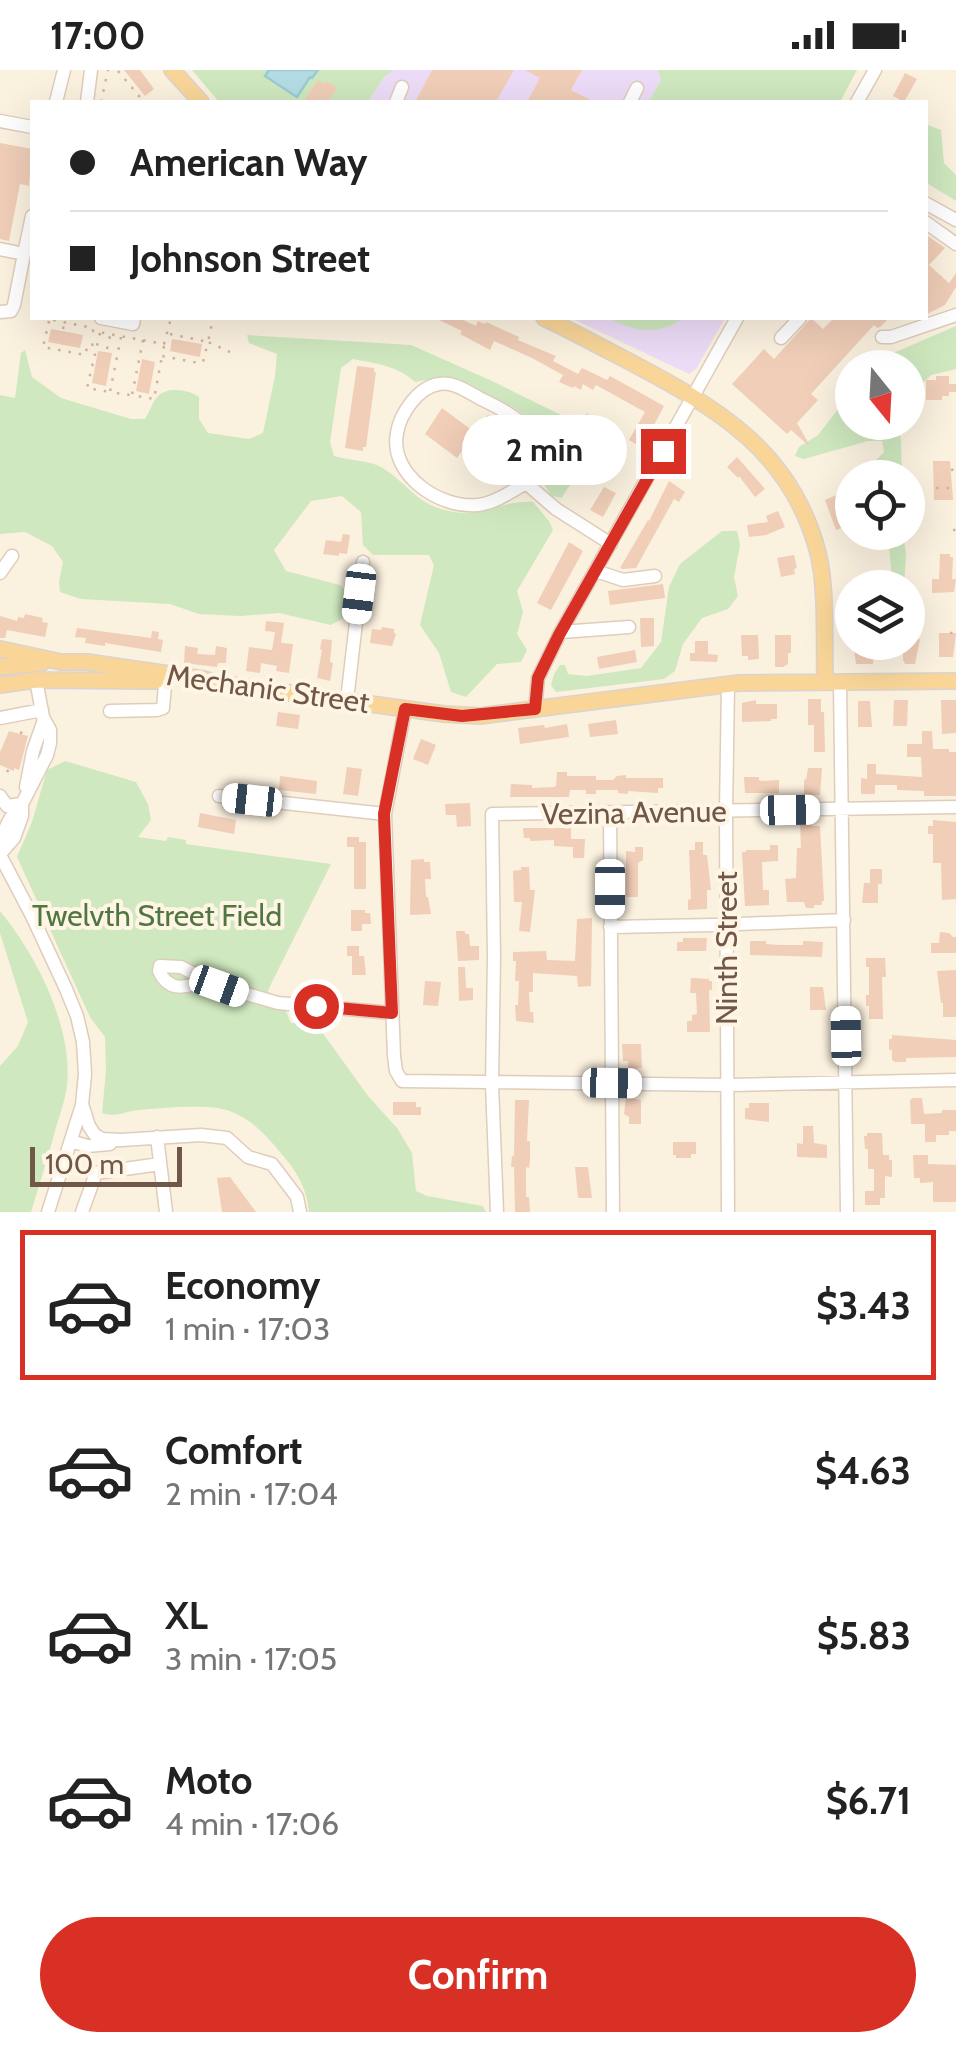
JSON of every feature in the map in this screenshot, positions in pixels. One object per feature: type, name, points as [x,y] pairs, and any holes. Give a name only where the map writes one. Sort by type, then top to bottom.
[{"type":"main road","points":[[172,70],[199,100]]},
{"type":"main road","points":[[548,320],[693,396],[742,432],[786,479],[803,508],[822,570],[833,682]]},
{"type":"main road","name":"Mechanic Street","points":[[0,649],[166,678],[462,716],[751,682],[956,681]]},
{"type":"main road","points":[[0,667],[61,662]]},
{"type":"main road","points":[[0,685],[36,680],[166,678]]},
{"type":"street","points":[[56,100],[64,70]]},
{"type":"street","points":[[87,100],[91,70]]},
{"type":"street","points":[[858,100],[875,70]]},
{"type":"street","points":[[397,100],[402,87]]},
{"type":"street","points":[[631,100],[637,88]]},
{"type":"street","points":[[0,120],[30,127]]},
{"type":"street","points":[[928,205],[954,219],[940,233]]},
{"type":"street","points":[[928,224],[956,244]]},
{"type":"street","points":[[0,312],[10,312],[14,305],[30,226]]},
{"type":"street","points":[[0,249],[24,254]]},
{"type":"street","points":[[882,337],[956,315]]},
{"type":"street","points":[[535,709],[538,678],[561,632],[736,320]]},
{"type":"street","points":[[781,338],[798,320]]},
{"type":"street","points":[[100,325],[134,321]]},
{"type":"street","points":[[442,383],[500,408],[530,431],[536,446],[535,469],[526,483],[478,505],[444,500],[426,490],[404,470],[399,456],[397,429],[406,410],[430,386],[442,383]]},
{"type":"street","points":[[526,483],[556,509],[612,544]]},
{"type":"street","points":[[0,574],[12,556]]},
{"type":"street","points":[[346,700],[363,562]]},
{"type":"street","points":[[596,571],[623,580],[655,576]]},
{"type":"street","points":[[561,632],[629,627]]},
{"type":"street","points":[[110,710],[160,710],[166,678]]},
{"type":"street","points":[[36,680],[50,742],[22,804],[14,838],[0,853],[77,1016],[85,1057],[82,1105],[48,1212]]},
{"type":"street","points":[[833,682],[842,808],[847,1212]]},
{"type":"street","name":"Ninth Street","points":[[728,684],[728,1212]]},
{"type":"street","points":[[405,709],[384,814],[394,1056],[400,1080],[729,1085],[956,1080]]},
{"type":"street","points":[[0,718],[43,715]]},
{"type":"street","points":[[0,796],[7,806],[22,804]]},
{"type":"street","points":[[219,796],[384,814]]},
{"type":"street","name":"Vezina Avenue","points":[[492,1084],[492,814],[956,807]]},
{"type":"street","points":[[610,814],[613,1212]]},
{"type":"street","points":[[610,926],[844,920]]},
{"type":"street","points":[[205,979],[278,1003],[392,1013]]},
{"type":"street","points":[[492,1084],[497,1212]]},
{"type":"street","points":[[82,1105],[89,1126],[102,1139],[200,1134],[226,1138],[248,1157],[276,1168],[298,1197],[300,1212]]},
{"type":"street","points":[[157,1137],[166,1212]]},
{"type":"street","points":[[72,1142],[95,1147],[121,1140]]},
{"type":"street","points":[[82,1212],[96,1172],[160,1164]]},
{"type":"path","points":[[102,100],[108,70]]},
{"type":"path","points":[[118,70],[141,100]]},
{"type":"path","points":[[172,100],[176,98]]},
{"type":"path","points":[[50,320],[43,347],[85,355],[88,344],[96,345]]},
{"type":"path","points":[[63,329],[65,320]]},
{"type":"path","points":[[162,356],[203,362],[213,320]]},
{"type":"path","points":[[100,325],[87,388],[154,399],[164,344]]},
{"type":"path","points":[[107,349],[110,334]]},
{"type":"path","points":[[168,334],[208,342],[230,352]]},
{"type":"path","points":[[110,392],[121,336]]},
{"type":"path","points":[[132,396],[142,340]]},
{"type":"path","points":[[936,488],[956,488]]},
{"type":"path","points":[[21,734],[22,727]]},
{"type":"shaded area","points":[[389,70],[682,70],[733,100],[369,100]]},
{"type":"shaded area","points":[[575,320],[724,320],[696,369],[689,374]]},
{"type":"green space","points":[[192,70],[394,70],[385,76],[369,100],[217,100]]},
{"type":"green space","points":[[658,70],[857,70],[841,100],[650,100],[661,80]]},
{"type":"green space","points":[[928,125],[941,130],[944,163],[956,175],[956,201],[928,184]]},
{"type":"green space","points":[[614,320],[680,320],[656,330]]},
{"type":"green space","points":[[956,326],[956,369],[931,375],[925,381],[925,350],[900,350]]},
{"type":"green space","points":[[247,335],[411,345],[563,416],[576,420],[588,413],[593,433],[614,461],[608,474],[580,477],[562,498],[552,496],[540,479],[540,437],[519,411],[437,378],[415,382],[394,369],[353,359],[341,368],[330,442],[334,456],[381,467],[422,500],[442,509],[465,513],[533,502],[549,521],[553,530],[517,591],[523,612],[517,634],[527,650],[521,662],[497,664],[466,697],[451,692],[439,653],[420,625],[434,565],[429,555],[373,555],[363,545],[361,512],[342,496],[311,501],[274,550],[286,571],[340,585],[349,595],[342,619],[331,625],[279,613],[199,614],[170,604],[81,599],[60,592],[63,562],[52,546],[25,532],[0,534],[0,395],[15,398],[21,353],[25,350],[32,377],[61,398],[131,419],[145,419],[162,393],[185,391],[199,397],[199,419],[208,433],[249,439],[263,433],[277,354],[249,343]]},
{"type":"green space","points":[[835,413],[835,440],[901,440],[902,460],[876,460],[884,452],[882,441],[868,441],[804,459],[795,456],[799,447],[818,435]]},
{"type":"green space","points":[[722,531],[737,531],[740,545],[734,577],[738,596],[728,609],[702,618],[683,644],[675,671],[664,679],[556,692],[551,685],[560,665],[565,665],[568,674],[587,676],[641,668],[661,642],[669,587],[680,564]]},
{"type":"green space","points":[[889,550],[905,550],[905,570],[891,570]]},
{"type":"green space","name":"Twelvth Street Field","points":[[65,761],[136,782],[148,804],[151,820],[138,837],[166,841],[168,837],[186,840],[186,844],[331,864],[269,988],[265,1005],[286,1011],[291,1023],[312,1024],[322,1032],[412,1153],[416,1191],[483,1206],[486,1212],[309,1212],[303,1186],[290,1165],[264,1134],[239,1115],[200,1107],[102,1113],[105,1037],[90,1017],[17,857],[47,770]]},
{"type":"green space","points":[[0,911],[27,949],[50,993],[67,1063],[64,1101],[31,1212],[0,1212],[0,1066],[18,1046],[28,1022],[0,933]]},
{"type":"water","points":[[269,70],[318,70],[297,97],[265,76]]},
{"type":"building","points":[[124,70],[140,70],[154,89],[145,96]]},
{"type":"building","points":[[432,70],[514,70],[497,100],[416,100]]},
{"type":"building","points":[[525,70],[582,70],[571,90],[591,100],[528,100],[540,78]]},
{"type":"building","points":[[905,73],[917,79],[905,100],[893,96]]},
{"type":"building","points":[[318,80],[337,88],[329,100],[304,100]]},
{"type":"building","points":[[0,143],[30,149],[30,174],[29,186],[20,184],[9,241],[0,239]]},
{"type":"building","points":[[928,236],[945,248],[929,265],[949,283],[956,273],[956,287],[945,305],[928,314]]},
{"type":"building","points":[[439,320],[463,320],[476,326],[478,321],[486,322],[556,356],[553,361],[578,374],[582,368],[607,380],[610,376],[664,406],[642,448],[629,440],[645,412],[596,385],[593,390],[583,384],[581,390],[559,382],[563,375],[532,358],[494,341],[490,350],[460,334],[462,331]]},
{"type":"building","points":[[809,320],[823,329],[832,320],[887,320],[880,327],[874,325],[851,350],[835,350],[835,368],[811,394],[818,400],[797,423],[808,445],[791,430],[787,434],[732,384],[764,349],[774,359]]},
{"type":"building","points":[[51,329],[83,335],[80,348],[48,342]]},
{"type":"building","points":[[172,339],[202,344],[200,357],[170,351]]},
{"type":"building","points":[[98,351],[112,353],[106,386],[92,383]]},
{"type":"building","points":[[142,359],[155,362],[149,394],[136,391]]},
{"type":"building","points":[[357,366],[374,368],[376,372],[363,451],[345,448]]},
{"type":"building","points":[[936,376],[949,376],[949,384],[956,384],[956,392],[942,396],[942,400],[926,400],[926,380],[936,380]]},
{"type":"building","points":[[442,408],[473,431],[488,415],[521,439],[503,464],[470,440],[457,458],[425,434]]},
{"type":"building","points":[[737,457],[765,489],[755,497],[727,467]]},
{"type":"building","points":[[933,461],[950,461],[953,500],[934,500]]},
{"type":"building","points":[[669,481],[685,492],[679,502],[674,499],[636,568],[620,568],[649,521]]},
{"type":"building","points":[[604,487],[616,493],[603,517],[590,510]]},
{"type":"building","points":[[835,496],[835,527],[825,500]]},
{"type":"building","points":[[778,511],[785,527],[749,537],[747,525],[768,522],[766,516]]},
{"type":"building","points":[[343,534],[350,535],[347,554],[323,554],[326,540],[341,542]]},
{"type":"building","points":[[569,542],[583,551],[551,610],[537,603]]},
{"type":"building","points":[[940,554],[953,557],[954,592],[932,593],[932,579],[939,579]]},
{"type":"building","points":[[794,555],[795,574],[781,577],[777,558]]},
{"type":"building","points":[[663,584],[665,598],[610,605],[608,591]]},
{"type":"building","points":[[25,614],[48,623],[45,637],[7,630],[5,638],[0,638],[0,616],[17,621]]},
{"type":"building","points":[[640,618],[654,618],[654,646],[641,647]]},
{"type":"building","points":[[266,621],[284,623],[281,643],[293,644],[289,673],[261,663],[260,673],[246,671],[249,647],[272,650],[275,632],[265,631]]},
{"type":"building","points":[[77,628],[151,638],[152,631],[159,632],[158,639],[163,640],[161,652],[85,643],[86,638],[75,637]]},
{"type":"building","points":[[372,629],[394,629],[392,646],[370,643]]},
{"type":"building","points":[[939,633],[956,633],[953,657],[939,657]]},
{"type":"building","points":[[741,635],[758,635],[759,659],[742,656]]},
{"type":"building","points":[[775,635],[791,635],[791,653],[783,667],[775,667]]},
{"type":"building","points":[[322,639],[332,640],[330,681],[317,678]]},
{"type":"building","points":[[695,641],[708,641],[708,654],[718,655],[717,662],[690,661]]},
{"type":"building","points":[[185,646],[198,648],[197,654],[215,655],[216,646],[227,648],[226,663],[218,663],[217,667],[184,663]]},
{"type":"building","points":[[635,650],[637,662],[599,669],[597,657]]},
{"type":"building","points":[[855,660],[873,660],[873,664],[856,664]]},
{"type":"building","points":[[808,699],[821,699],[825,752],[814,752],[814,725],[808,725]]},
{"type":"building","points":[[756,700],[756,704],[777,704],[777,719],[742,722],[742,703]]},
{"type":"building","points":[[894,700],[908,700],[907,726],[893,726]]},
{"type":"building","points":[[941,700],[956,700],[956,733],[942,734]]},
{"type":"building","points":[[858,701],[870,701],[872,727],[858,727]]},
{"type":"building","points":[[278,712],[300,715],[298,729],[276,726]]},
{"type":"building","points":[[616,720],[618,734],[590,737],[588,724]]},
{"type":"building","points":[[567,724],[569,737],[520,744],[518,728]]},
{"type":"building","points":[[9,731],[28,736],[19,770],[14,771],[0,765],[0,752]]},
{"type":"building","points":[[922,731],[932,731],[933,749],[956,752],[956,796],[924,796],[924,791],[897,790],[897,785],[875,785],[875,794],[861,794],[861,778],[867,779],[867,764],[876,764],[876,774],[922,777],[921,757],[907,757],[907,744],[922,744]]},
{"type":"building","points":[[421,739],[436,745],[428,765],[413,759]]},
{"type":"building","points":[[347,767],[362,769],[358,796],[343,794]]},
{"type":"building","points":[[808,768],[822,768],[820,795],[804,795]]},
{"type":"building","points":[[557,772],[596,776],[596,780],[626,775],[663,778],[663,788],[658,788],[658,793],[596,790],[596,794],[586,794],[586,790],[570,790],[569,797],[510,797],[511,784],[532,788],[556,786]]},
{"type":"building","points":[[280,776],[317,781],[316,794],[279,790]]},
{"type":"building","points":[[744,777],[779,780],[779,793],[745,793]]},
{"type":"building","points":[[470,803],[471,826],[457,827],[456,815],[446,815],[445,804]]},
{"type":"building","points":[[200,813],[236,820],[234,834],[198,827]]},
{"type":"building","points":[[933,820],[956,822],[956,899],[942,900],[941,863],[933,863],[933,834],[928,834]]},
{"type":"building","points":[[800,823],[820,826],[824,901],[814,908],[806,908],[804,902],[787,902],[785,879],[796,878]]},
{"type":"building","points":[[523,828],[571,828],[571,839],[585,839],[584,858],[573,858],[573,847],[554,846],[554,840],[530,841],[524,838]]},
{"type":"building","points":[[347,837],[359,837],[359,842],[366,842],[366,889],[354,889],[354,847],[347,847]]},
{"type":"building","points":[[695,842],[703,842],[711,890],[707,890],[707,909],[688,910],[689,850],[695,850]]},
{"type":"building","points":[[770,845],[778,845],[778,861],[762,862],[763,890],[769,890],[769,905],[745,906],[742,852],[770,850]]},
{"type":"building","points":[[635,847],[643,847],[643,860],[638,863],[638,897],[626,897],[626,851],[635,852]]},
{"type":"building","points":[[411,860],[430,862],[431,879],[425,879],[431,914],[410,915]]},
{"type":"building","points":[[529,867],[530,890],[535,890],[530,932],[519,931],[522,902],[514,902],[513,871]]},
{"type":"building","points":[[870,869],[882,869],[878,903],[862,903],[864,883],[870,883]]},
{"type":"building","points":[[351,910],[370,913],[371,924],[362,924],[362,931],[351,931]]},
{"type":"building","points":[[592,918],[591,986],[578,987],[577,976],[533,973],[533,992],[529,992],[534,1023],[516,1021],[519,981],[515,981],[513,952],[546,951],[547,960],[575,961],[577,919]]},
{"type":"building","points":[[456,931],[469,934],[470,946],[479,946],[479,960],[458,961]]},
{"type":"building","points":[[940,932],[956,937],[956,953],[931,953],[931,943],[939,943]]},
{"type":"building","points":[[683,938],[707,938],[706,951],[677,951],[677,942],[683,942]]},
{"type":"building","points":[[750,941],[778,945],[823,942],[822,957],[750,955]]},
{"type":"building","points":[[347,946],[359,946],[366,975],[352,975],[352,956],[347,956]]},
{"type":"building","points":[[866,958],[885,958],[883,1019],[869,1019]]},
{"type":"building","points":[[458,967],[465,967],[466,988],[473,988],[473,1000],[459,1001]]},
{"type":"building","points":[[956,970],[956,1017],[943,1017],[937,971]]},
{"type":"building","points":[[691,978],[712,981],[710,1032],[687,1032],[687,1021],[697,1014],[696,993],[690,993]]},
{"type":"building","points":[[425,981],[441,982],[438,1006],[423,1005]]},
{"type":"building","points":[[810,987],[823,987],[826,1010],[810,1010]]},
{"type":"building","points":[[892,1035],[956,1040],[956,1057],[906,1058],[906,1062],[895,1062],[889,1050]]},
{"type":"building","points":[[622,1044],[641,1044],[642,1068],[628,1069]]},
{"type":"building","points":[[626,1097],[641,1100],[641,1124],[629,1124],[629,1117],[624,1114]]},
{"type":"building","points":[[912,1098],[922,1098],[924,1114],[956,1110],[956,1131],[936,1135],[936,1142],[925,1142],[925,1124],[911,1124]]},
{"type":"building","points":[[515,1100],[529,1100],[526,1197],[530,1212],[515,1212],[511,1167]]},
{"type":"building","points":[[393,1102],[416,1102],[421,1115],[393,1115]]},
{"type":"building","points":[[749,1103],[769,1103],[769,1122],[745,1119]]},
{"type":"building","points":[[803,1126],[813,1126],[814,1143],[827,1145],[827,1158],[797,1157],[797,1143],[803,1144]]},
{"type":"building","points":[[867,1133],[882,1133],[883,1155],[892,1160],[892,1177],[885,1176],[885,1198],[880,1198],[880,1205],[865,1205],[865,1191],[874,1191],[874,1169],[868,1169],[865,1149]]},
{"type":"building","points":[[673,1142],[696,1142],[696,1154],[676,1158]]},
{"type":"building","points":[[913,1155],[928,1155],[928,1164],[956,1165],[956,1202],[933,1202],[933,1182],[920,1183],[920,1178],[914,1178]]},
{"type":"building","points":[[575,1167],[588,1167],[592,1198],[578,1198]]},
{"type":"building","points":[[230,1177],[256,1212],[222,1212],[217,1178]]},
{"type":"route","points":[[316,1006],[392,1013],[384,814],[405,709],[462,716],[535,709],[536,684],[559,635],[663,451]]}]
